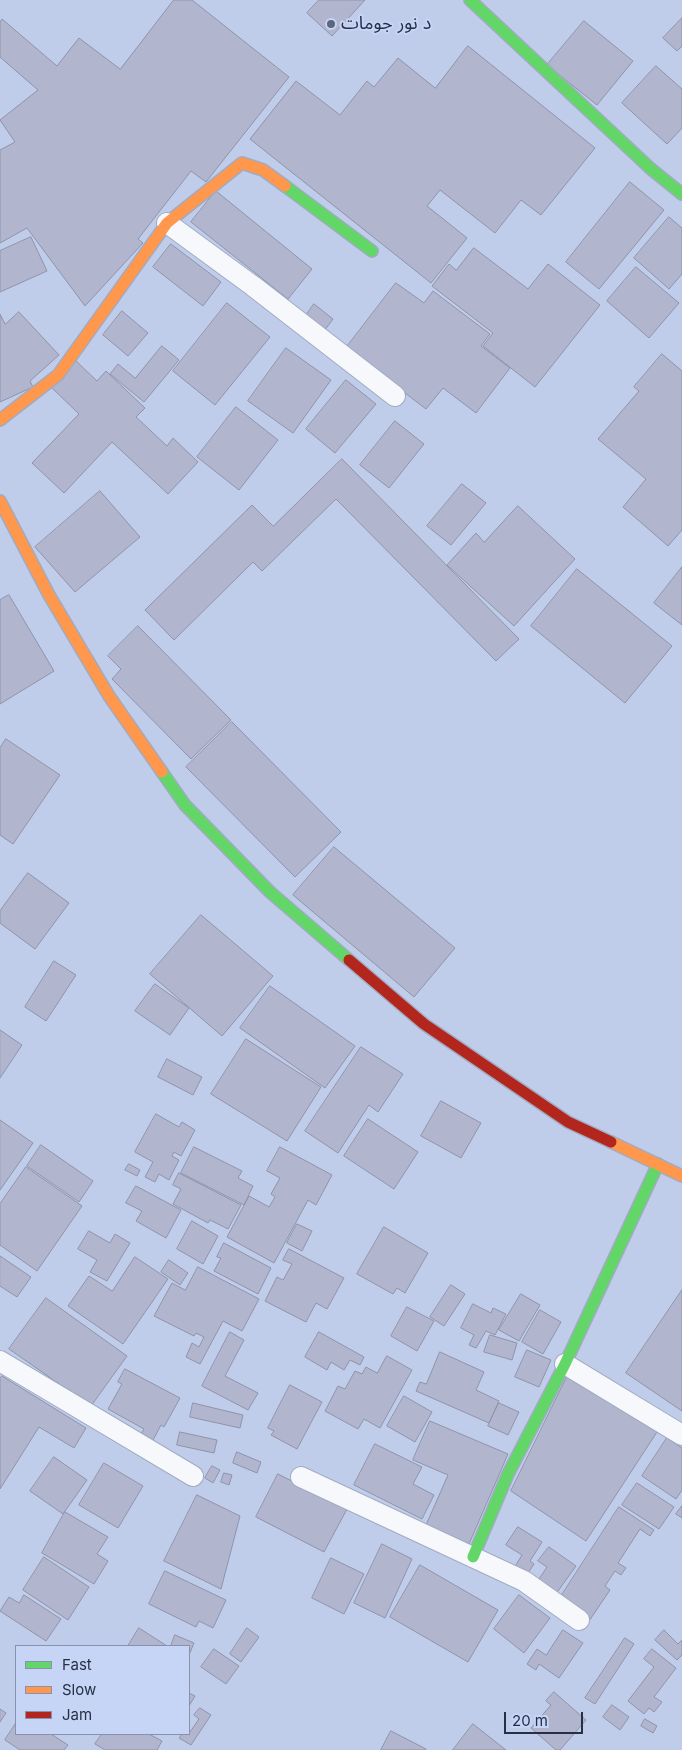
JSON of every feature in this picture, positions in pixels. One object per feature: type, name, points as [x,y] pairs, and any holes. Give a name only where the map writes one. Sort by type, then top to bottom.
[{"type":"street","points":[[470,0],[651,169],[682,194]]},
{"type":"street","points":[[0,420],[58,375],[167,223],[242,163],[263,170],[372,251]]},
{"type":"street","points":[[167,223],[253,286],[395,396]]},
{"type":"street","points":[[0,501],[50,595],[108,696],[186,804],[270,892],[424,1024],[568,1122],[682,1176]]},
{"type":"street","points":[[473,1557],[508,1474],[565,1364],[658,1164]]},
{"type":"street","points":[[0,1361],[193,1476]]},
{"type":"street","points":[[565,1364],[682,1435]]},
{"type":"street","points":[[301,1477],[524,1581],[579,1620]]},
{"type":"building","points":[[174,0],[192,0],[289,77],[206,182],[191,171],[138,239],[143,243],[85,306],[27,228],[0,243],[0,150],[15,142],[0,120],[38,90],[0,57],[0,22],[2,19],[57,66],[79,38],[120,69]]},
{"type":"building","name":"د نور جومات","points":[[319,0],[365,0],[332,36],[307,13]]},
{"type":"building","points":[[682,18],[682,46],[677,51],[663,38]]},
{"type":"building","points":[[584,21],[633,61],[597,105],[547,65]]},
{"type":"building","points":[[468,46],[595,148],[541,215],[521,200],[495,233],[440,190],[427,206],[467,238],[431,283],[250,139],[296,81],[340,115],[367,81],[374,87],[398,58],[435,88]]},
{"type":"building","points":[[656,66],[682,89],[682,128],[667,144],[622,103]]},
{"type":"building","points":[[630,182],[664,210],[599,289],[566,262]]},
{"type":"building","points":[[216,191],[312,269],[288,299],[191,222]]},
{"type":"building","points":[[669,217],[682,228],[682,274],[669,289],[634,258]]},
{"type":"building","points":[[31,237],[47,271],[0,292],[0,251]]},
{"type":"building","points":[[171,244],[221,282],[203,306],[153,267]]},
{"type":"building","points":[[474,248],[528,289],[548,264],[600,305],[535,387],[483,346],[493,333],[432,286],[449,264],[456,270]]},
{"type":"building","points":[[636,267],[679,303],[649,338],[607,301]]},
{"type":"building","points":[[396,283],[424,303],[433,291],[490,334],[481,346],[510,368],[476,413],[443,388],[426,409],[346,348]]},
{"type":"building","points":[[227,303],[270,337],[215,405],[173,371]]},
{"type":"building","points":[[314,304],[333,319],[324,331],[305,317]]},
{"type":"building","points":[[122,311],[148,333],[128,356],[103,335]]},
{"type":"building","points":[[19,312],[59,355],[30,381],[33,387],[0,402],[0,314],[5,324]]},
{"type":"building","points":[[162,346],[179,360],[144,402],[110,374],[118,364],[135,378]]},
{"type":"building","points":[[286,348],[331,380],[293,433],[248,401]]},
{"type":"building","points":[[662,354],[682,371],[682,530],[668,546],[623,507],[646,479],[598,439],[639,391],[634,387]]},
{"type":"building","points":[[75,360],[97,381],[106,371],[145,408],[136,417],[167,446],[173,438],[198,462],[168,494],[112,442],[64,493],[32,463],[79,414],[50,386]]},
{"type":"building","points":[[346,380],[376,404],[335,453],[306,429]]},
{"type":"building","points":[[236,407],[278,440],[239,490],[197,457]]},
{"type":"building","points":[[395,421],[424,444],[389,488],[360,465]]},
{"type":"building","points":[[342,459],[519,639],[496,661],[336,499],[262,571],[253,562],[174,640],[145,610],[252,505],[273,526]]},
{"type":"building","points":[[462,484],[486,503],[451,545],[427,526]]},
{"type":"building","points":[[100,491],[140,537],[75,592],[35,547]]},
{"type":"building","points":[[518,506],[575,559],[514,626],[447,565],[476,533],[484,542]]},
{"type":"building","points":[[682,567],[682,625],[654,603]]},
{"type":"building","points":[[577,569],[672,646],[625,703],[531,626]]},
{"type":"building","points":[[9,595],[54,671],[0,704],[0,600]]},
{"type":"building","points":[[138,626],[231,720],[191,759],[112,679],[121,669],[108,656]]},
{"type":"building","points":[[232,722],[341,832],[295,877],[186,767]]},
{"type":"building","points":[[6,739],[60,775],[13,844],[0,835],[0,748]]},
{"type":"building","points":[[334,847],[455,948],[414,997],[293,895]]},
{"type":"building","points":[[28,873],[69,903],[35,949],[0,923],[0,911]]},
{"type":"building","points":[[201,915],[273,976],[222,1036],[150,974]]},
{"type":"building","points":[[54,961],[76,975],[46,1021],[25,1007]]},
{"type":"building","points":[[155,984],[189,1008],[170,1035],[135,1011]]},
{"type":"building","points":[[270,986],[355,1046],[325,1088],[240,1028]]},
{"type":"building","points":[[0,1030],[22,1045],[0,1078]]},
{"type":"building","points":[[246,1039],[321,1087],[287,1141],[211,1094]]},
{"type":"building","points":[[361,1047],[403,1074],[378,1112],[369,1105],[338,1153],[305,1131]]},
{"type":"building","points":[[167,1059],[202,1077],[193,1095],[158,1077]]},
{"type":"building","points":[[441,1101],[481,1123],[461,1158],[421,1136]]},
{"type":"building","points":[[156,1114],[179,1127],[182,1122],[195,1130],[181,1156],[174,1152],[172,1156],[179,1160],[169,1180],[159,1174],[155,1182],[145,1177],[153,1162],[135,1152]]},
{"type":"building","points":[[368,1119],[418,1152],[394,1189],[344,1156]]},
{"type":"building","points":[[0,1120],[33,1143],[0,1190]]},
{"type":"building","points":[[41,1145],[93,1181],[79,1202],[27,1166]]},
{"type":"building","points":[[194,1147],[242,1171],[238,1178],[253,1186],[244,1205],[181,1173]]},
{"type":"building","points":[[280,1147],[332,1175],[316,1205],[308,1200],[274,1263],[227,1237],[249,1196],[269,1207],[275,1197],[271,1194],[280,1178],[267,1171]]},
{"type":"building","points":[[129,1164],[140,1170],[137,1176],[125,1170]]},
{"type":"building","points":[[26,1167],[82,1206],[37,1271],[0,1245],[0,1204]]},
{"type":"building","points":[[179,1173],[241,1205],[228,1229],[210,1220],[208,1223],[173,1204],[181,1189],[173,1185]]},
{"type":"building","points":[[136,1186],[181,1210],[166,1238],[136,1221],[142,1211],[126,1203]]},
{"type":"building","points":[[192,1221],[218,1236],[203,1264],[177,1249]]},
{"type":"building","points":[[297,1224],[312,1231],[302,1251],[287,1243]]},
{"type":"building","points":[[384,1227],[428,1253],[405,1293],[397,1288],[393,1294],[357,1274]]},
{"type":"building","points":[[89,1231],[110,1243],[115,1234],[130,1243],[107,1281],[90,1272],[97,1260],[78,1249]]},
{"type":"building","points":[[224,1243],[271,1268],[258,1294],[214,1271],[221,1258],[217,1257]]},
{"type":"building","points":[[289,1249],[344,1278],[327,1309],[316,1303],[306,1322],[265,1301],[277,1277],[283,1280],[292,1264],[283,1260]]},
{"type":"building","points":[[0,1256],[31,1277],[17,1297],[0,1286]]},
{"type":"building","points":[[135,1257],[168,1279],[123,1344],[68,1306],[89,1276],[112,1291]]},
{"type":"building","points":[[169,1260],[188,1273],[180,1285],[161,1272]]},
{"type":"building","points":[[198,1267],[259,1299],[242,1331],[223,1321],[200,1364],[186,1357],[192,1343],[199,1347],[204,1337],[196,1333],[194,1336],[154,1316],[172,1283],[185,1290]]},
{"type":"building","points":[[451,1285],[465,1294],[444,1326],[430,1317]]},
{"type":"building","points":[[682,1290],[682,1411],[626,1373]]},
{"type":"building","points":[[521,1294],[540,1305],[519,1341],[499,1330]]},
{"type":"building","points":[[46,1298],[127,1356],[91,1406],[9,1349]]},
{"type":"building","points":[[473,1304],[491,1313],[493,1308],[506,1314],[495,1335],[486,1331],[476,1348],[469,1345],[474,1335],[461,1328]]},
{"type":"building","points":[[407,1307],[434,1321],[417,1351],[391,1336]]},
{"type":"building","points":[[540,1310],[561,1322],[543,1354],[522,1342]]},
{"type":"building","points":[[230,1332],[244,1340],[225,1376],[258,1393],[248,1410],[202,1386]]},
{"type":"building","points":[[319,1332],[364,1357],[360,1365],[350,1360],[344,1370],[331,1362],[327,1370],[305,1357]]},
{"type":"building","points":[[490,1335],[517,1343],[512,1360],[484,1352]]},
{"type":"building","points":[[527,1350],[551,1360],[539,1387],[515,1377]]},
{"type":"building","points":[[440,1352],[484,1372],[476,1390],[499,1401],[489,1423],[416,1391],[420,1382],[426,1384]]},
{"type":"building","points":[[387,1356],[412,1370],[380,1428],[364,1419],[358,1429],[325,1411],[338,1386],[345,1389],[355,1371],[362,1374],[366,1367],[377,1373]]},
{"type":"building","points":[[125,1369],[180,1398],[164,1427],[161,1425],[152,1442],[140,1436],[144,1429],[108,1409],[122,1384],[118,1382]]},
{"type":"building","points":[[569,1373],[657,1432],[586,1541],[511,1491]]},
{"type":"building","points":[[2,1376],[86,1428],[74,1448],[39,1427],[0,1489],[0,1379]]},
{"type":"building","points":[[290,1385],[322,1402],[297,1449],[271,1435],[274,1431],[268,1428]]},
{"type":"building","points":[[404,1396],[432,1412],[415,1442],[387,1426]]},
{"type":"building","points":[[193,1403],[243,1415],[240,1428],[190,1417]]},
{"type":"building","points":[[499,1403],[519,1412],[508,1435],[488,1426]]},
{"type":"building","points":[[430,1421],[508,1454],[469,1544],[426,1525],[448,1475],[413,1460]]},
{"type":"building","points":[[180,1432],[217,1440],[214,1453],[177,1445]]},
{"type":"building","points":[[667,1438],[682,1448],[682,1490],[676,1499],[642,1476]]},
{"type":"building","points":[[375,1444],[422,1467],[413,1484],[434,1495],[422,1519],[354,1485]]},
{"type":"building","points":[[237,1452],[261,1462],[257,1473],[233,1463]]},
{"type":"building","points":[[54,1457],[87,1480],[63,1514],[30,1491]]},
{"type":"building","points":[[104,1463],[143,1486],[118,1528],[79,1505]]},
{"type":"building","points":[[212,1466],[220,1470],[213,1483],[205,1478]]},
{"type":"building","points":[[224,1473],[232,1475],[229,1485],[221,1482]]},
{"type":"building","points":[[278,1474],[347,1509],[324,1552],[256,1517]]},
{"type":"building","points":[[637,1483],[674,1507],[659,1529],[622,1505]]},
{"type":"building","points":[[197,1495],[240,1516],[221,1589],[164,1561]]},
{"type":"building","points":[[682,1506],[682,1518],[676,1514]]},
{"type":"building","points":[[619,1507],[654,1530],[650,1536],[640,1529],[618,1563],[626,1568],[621,1575],[615,1571],[605,1586],[610,1590],[589,1621],[558,1601]]},
{"type":"building","points":[[65,1512],[108,1537],[97,1554],[108,1561],[94,1584],[42,1553]]},
{"type":"building","points":[[518,1527],[542,1542],[530,1561],[534,1564],[526,1576],[514,1568],[522,1555],[506,1545]]},
{"type":"building","points":[[382,1544],[412,1559],[385,1618],[354,1603]]},
{"type":"building","points":[[549,1547],[576,1566],[553,1598],[535,1585],[547,1567],[538,1561]]},
{"type":"building","points":[[44,1557],[89,1587],[68,1620],[23,1590]]},
{"type":"building","points":[[331,1558],[364,1574],[344,1614],[312,1598]]},
{"type":"building","points":[[420,1565],[498,1610],[468,1662],[390,1617]]},
{"type":"building","points":[[165,1571],[226,1600],[213,1628],[199,1621],[196,1627],[149,1604]]},
{"type":"building","points":[[24,1595],[61,1619],[46,1641],[0,1611],[9,1597],[19,1603]]},
{"type":"building","points":[[519,1595],[550,1618],[524,1653],[494,1629]]},
{"type":"building","points":[[139,1628],[165,1645],[129,1645]]},
{"type":"building","points":[[247,1628],[259,1637],[241,1662],[230,1654]]},
{"type":"building","points":[[563,1630],[583,1643],[559,1678],[539,1664],[536,1670],[527,1664],[537,1649],[546,1655]]},
{"type":"building","points":[[664,1630],[678,1644],[682,1640],[682,1655],[677,1660],[655,1640]]},
{"type":"building","points":[[175,1635],[194,1643],[190,1653],[190,1645],[171,1645]]},
{"type":"building","points":[[625,1638],[634,1644],[595,1704],[585,1698]]},
{"type":"building","points":[[214,1649],[239,1666],[226,1684],[201,1667]]},
{"type":"building","points":[[652,1649],[676,1668],[654,1697],[662,1702],[654,1712],[649,1708],[644,1714],[628,1701],[654,1667],[644,1659]]},
{"type":"building","points":[[554,1692],[586,1720],[560,1750],[556,1750],[531,1728],[551,1705],[546,1701]]},
{"type":"building","points":[[190,1694],[195,1696],[190,1704]]},
{"type":"building","points":[[612,1705],[629,1717],[620,1730],[603,1717]]},
{"type":"building","points":[[200,1708],[211,1715],[191,1745],[179,1738],[181,1735],[190,1735],[199,1719],[194,1715]]},
{"type":"building","points":[[0,1709],[6,1713],[0,1722]]},
{"type":"building","points":[[645,1719],[657,1726],[653,1733],[641,1726]]},
{"type":"building","points":[[473,1724],[506,1750],[453,1750]]},
{"type":"building","points":[[15,1725],[15,1735],[53,1735],[68,1745],[64,1750],[20,1750],[5,1740]]},
{"type":"building","points":[[391,1731],[426,1749],[426,1750],[381,1750]]},
{"type":"building","points":[[101,1735],[151,1735],[162,1741],[157,1750],[105,1750],[95,1744]]},
{"type":"traffic: fast","points":[[470,0],[651,169],[682,194]]},
{"type":"traffic: fast","points":[[285,186],[372,251]]},
{"type":"traffic: fast","points":[[162,772],[185,805],[270,892],[349,960]]},
{"type":"traffic: fast","points":[[473,1557],[508,1474],[565,1364],[658,1164]]},
{"type":"traffic: slow","points":[[0,420],[58,375],[167,223],[242,163],[263,170],[285,186]]},
{"type":"traffic: slow","points":[[0,501],[49,595],[109,696],[162,772]]},
{"type":"traffic: slow","points":[[611,1142],[682,1176]]},
{"type":"traffic: jam","points":[[349,960],[424,1024],[568,1122],[611,1142]]},
{"type":"place","name":"د نور جومات","points":[[331,24]]}]
